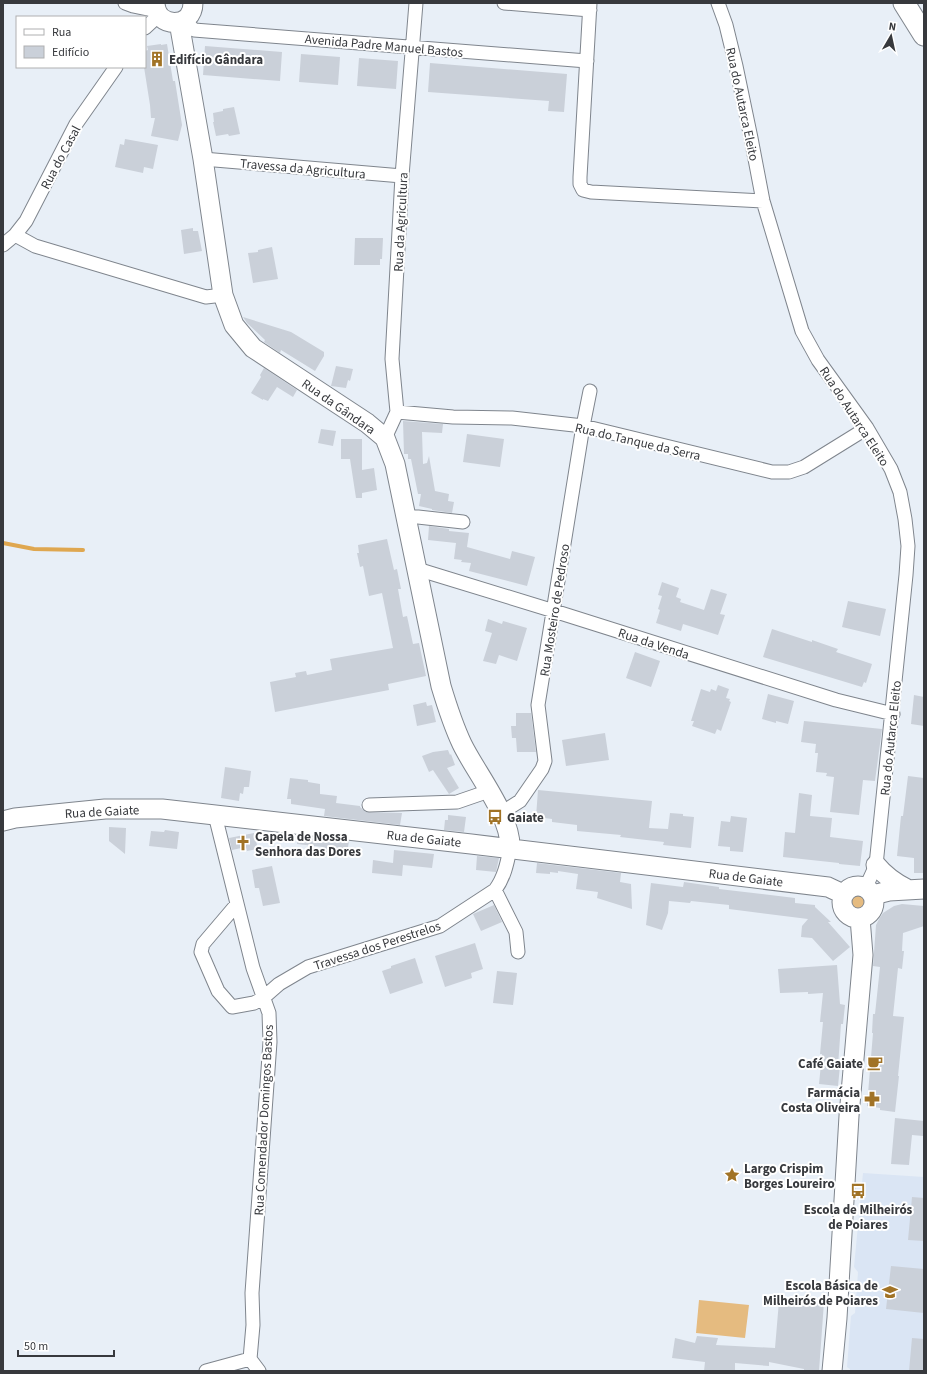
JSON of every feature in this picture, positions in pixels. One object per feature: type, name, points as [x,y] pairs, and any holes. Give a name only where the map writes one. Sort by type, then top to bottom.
[{"type":"main road","points":[[157,10],[168,22],[182,21],[192,11],[194,3]]},
{"type":"main road","points":[[904,3],[924,35]]},
{"type":"main road","name":"Rua da Gândara","points":[[182,21],[223,294],[234,325],[253,348],[367,423],[385,438],[395,464],[441,686],[451,719],[463,746],[508,828],[511,842],[510,849]]},
{"type":"main road","name":"Rua de Gaiate","points":[[3,821],[15,818],[105,809],[162,809],[828,887],[843,894]]},
{"type":"main road","points":[[876,865],[893,882],[916,889]]},
{"type":"main road","points":[[861,886],[869,891],[874,900],[872,910],[865,917],[855,918],[846,913],[841,904],[843,894],[850,887],[861,886]]},
{"type":"main road","points":[[869,891],[916,889]]},
{"type":"main road","points":[[832,1371],[849,1116],[863,955],[860,918]]},
{"type":"street","points":[[125,3],[133,6],[157,10],[146,26]]},
{"type":"street","name":"Rua da Agricultura","points":[[397,412],[392,359],[402,176],[416,3]]},
{"type":"street","points":[[504,3],[590,7],[580,177],[580,184],[583,190],[591,192],[763,201]]},
{"type":"street","name":"Rua do Autarca Eleito","points":[[718,3],[726,25],[736,66],[752,138],[763,201],[802,332],[818,360],[867,428],[890,469],[900,492],[905,519],[907,539],[906,575],[876,865],[869,891]]},
{"type":"street","name":"Avenida Padre Manuel Bastos","points":[[182,21],[194,30],[587,61]]},
{"type":"street","name":"Rua do Casal","points":[[3,245],[16,234],[26,221],[76,124],[115,68]]},
{"type":"street","name":"Travessa da Agricultura","points":[[203,159],[402,176]]},
{"type":"street","points":[[16,234],[35,246],[206,297],[223,294]]},
{"type":"street","name":"Rua Mosteiro de Pedroso","points":[[501,813],[520,800],[542,769],[545,761],[538,705],[590,391]]},
{"type":"street","points":[[385,438],[397,412]]},
{"type":"street","name":"Rua do Tanque da Serra","points":[[397,412],[453,417],[512,418],[583,426],[765,471],[781,473],[804,467],[867,428]]},
{"type":"street","points":[[406,517],[463,522]]},
{"type":"street","name":"Rua da Venda","points":[[416,569],[836,700],[892,714]]},
{"type":"street","points":[[369,805],[457,802],[489,791]]},
{"type":"street","name":"Rua Comendador Domingos Bastos","points":[[215,815],[253,968],[269,1013],[270,1042],[252,1293],[253,1325],[250,1359]]},
{"type":"street","name":"Travessa dos Perestrelos","points":[[263,998],[279,984],[308,967],[440,926],[495,890],[500,883],[506,868],[510,849]]},
{"type":"street","points":[[495,890],[516,932],[518,952]]},
{"type":"street","points":[[237,904],[203,944],[201,952],[218,990],[232,1007],[254,1003],[263,998]]},
{"type":"street","points":[[206,1371],[250,1359],[259,1371]]},
{"type":"shaded area","name":"Escola Básica de Milheirós de Poiares","points":[[863,1173],[924,1177],[924,1371],[850,1371],[847,1367],[851,1316],[855,1313],[858,1272],[854,1267]]},
{"type":"green space","points":[[858,891],[865,894],[868,901],[865,908],[858,911],[851,908],[848,901],[851,894]]},
{"type":"green space","points":[[699,1300],[749,1305],[745,1338],[696,1333]]},
{"type":"building","points":[[167,44],[182,125],[178,141],[151,136],[155,118],[151,118],[144,68],[146,68],[147,46]]},
{"type":"building","points":[[205,46],[282,52],[280,81],[203,75]]},
{"type":"building","points":[[301,54],[340,57],[338,85],[299,82]]},
{"type":"building","points":[[359,58],[398,61],[396,89],[357,86]]},
{"type":"building","points":[[430,63],[567,74],[564,112],[548,111],[549,101],[428,92]]},
{"type":"building","points":[[234,107],[240,134],[216,136],[213,113]]},
{"type":"building","points":[[125,139],[158,145],[153,169],[144,167],[143,173],[115,167],[120,144],[124,145]]},
{"type":"building","points":[[193,228],[193,231],[198,231],[202,251],[184,254],[181,230]]},
{"type":"building","points":[[355,238],[383,238],[382,259],[380,259],[380,265],[354,265]]},
{"type":"building","points":[[272,247],[278,279],[253,283],[248,253],[258,252],[258,250]]},
{"type":"building","points":[[243,317],[291,332],[324,352],[324,356],[315,371],[281,350],[280,353],[264,342],[265,340],[247,323]]},
{"type":"building","points":[[336,366],[353,369],[350,381],[348,380],[346,388],[331,386]]},
{"type":"building","points":[[264,368],[297,390],[293,397],[277,387],[268,401],[263,400],[251,393],[261,377],[260,375]]},
{"type":"building","points":[[403,421],[443,424],[442,433],[422,432],[423,464],[427,463],[429,456],[435,491],[449,494],[448,501],[454,502],[452,513],[432,510],[419,506],[421,494],[418,494],[411,459],[408,459],[408,454],[404,454]]},
{"type":"building","points":[[321,429],[336,431],[333,446],[318,443]]},
{"type":"building","points":[[467,434],[504,439],[500,467],[463,462]]},
{"type":"building","points":[[341,439],[362,439],[362,470],[374,468],[377,490],[362,493],[362,498],[356,498],[350,459],[341,459]]},
{"type":"building","points":[[429,526],[449,529],[449,531],[469,533],[467,547],[510,559],[512,551],[535,557],[527,586],[469,571],[471,563],[461,562],[462,560],[454,559],[456,543],[428,540]]},
{"type":"building","points":[[387,539],[394,570],[397,569],[401,589],[398,589],[403,617],[407,616],[413,644],[419,643],[426,676],[388,684],[389,690],[275,712],[270,682],[296,677],[295,673],[306,671],[307,675],[332,670],[330,659],[393,648],[382,593],[369,596],[363,566],[360,567],[357,553],[359,553],[358,545]]},
{"type":"building","points":[[662,582],[679,588],[676,597],[681,599],[680,602],[704,610],[711,589],[727,594],[720,614],[725,615],[718,635],[683,624],[681,631],[656,623],[662,596],[658,595]]},
{"type":"building","points":[[848,601],[886,609],[880,636],[842,627]]},
{"type":"building","points":[[488,619],[502,624],[503,621],[527,628],[517,661],[499,655],[496,664],[483,661],[492,633],[485,631]]},
{"type":"building","points":[[772,629],[838,649],[836,652],[872,664],[866,683],[864,682],[862,687],[763,657]]},
{"type":"building","points":[[635,652],[660,661],[651,687],[626,678]]},
{"type":"building","points":[[718,685],[729,689],[726,698],[730,699],[729,701],[731,702],[721,731],[717,729],[715,734],[692,726],[694,721],[691,721],[701,689],[710,692],[711,689],[716,691]]},
{"type":"building","points":[[768,694],[794,701],[788,724],[776,721],[776,723],[762,719]]},
{"type":"building","points":[[914,695],[924,697],[924,726],[911,724]]},
{"type":"building","points":[[426,702],[427,706],[432,705],[436,722],[417,726],[413,705]]},
{"type":"building","points":[[516,713],[531,713],[536,752],[517,752],[516,738],[512,738],[511,726],[516,726]]},
{"type":"building","points":[[804,721],[882,729],[875,781],[863,780],[859,815],[830,812],[834,777],[826,776],[827,773],[816,772],[818,753],[815,753],[816,744],[801,742]]},
{"type":"building","points":[[605,733],[609,760],[566,766],[562,740]]},
{"type":"building","points":[[448,750],[455,765],[447,768],[459,788],[449,794],[433,770],[429,772],[422,756],[433,752]]},
{"type":"building","points":[[225,767],[251,771],[249,787],[244,787],[243,794],[240,793],[239,801],[221,798]]},
{"type":"building","points":[[908,776],[924,778],[924,873],[914,873],[914,858],[897,856],[901,816],[903,816]]},
{"type":"building","points":[[290,778],[308,780],[308,782],[320,784],[320,794],[337,796],[336,803],[360,806],[366,812],[402,813],[400,825],[324,816],[325,809],[291,804],[291,799],[287,799]]},
{"type":"building","points":[[538,790],[652,801],[649,828],[668,829],[670,813],[694,817],[691,848],[663,845],[664,842],[620,837],[621,835],[577,831],[577,825],[552,822],[552,819],[536,817]]},
{"type":"building","points":[[799,793],[812,795],[810,816],[832,818],[830,837],[863,841],[860,866],[783,857],[785,832],[795,833]]},
{"type":"building","points":[[448,815],[466,817],[464,832],[444,830],[445,820],[448,820]]},
{"type":"building","points":[[731,816],[747,818],[743,852],[730,851],[730,847],[718,846],[721,821],[730,822]]},
{"type":"building","points":[[109,827],[126,828],[125,854],[109,841]]},
{"type":"building","points":[[165,830],[179,832],[177,849],[149,846],[151,831],[164,832]]},
{"type":"building","name":"Capela de Nossa Senhora das Dores","points":[[254,833],[258,849],[247,851],[246,847],[232,850],[229,838]]},
{"type":"building","points":[[298,835],[349,841],[348,847],[323,853],[323,847],[297,844]]},
{"type":"building","points":[[394,850],[434,854],[432,868],[403,865],[402,876],[372,873],[373,860],[393,863]]},
{"type":"building","points":[[477,856],[499,858],[496,872],[476,870]]},
{"type":"building","points":[[537,863],[621,873],[620,882],[631,884],[632,909],[597,898],[598,892],[576,889],[578,874],[558,871],[558,873],[550,872],[550,874],[536,873]]},
{"type":"building","points":[[272,866],[280,903],[263,906],[259,888],[255,888],[252,870]]},
{"type":"building","points":[[684,882],[719,887],[719,889],[795,898],[795,903],[815,905],[815,907],[831,922],[828,922],[850,947],[833,961],[812,938],[801,937],[802,926],[808,919],[729,909],[729,905],[691,901],[690,903],[669,901],[668,913],[662,930],[646,925],[651,883],[683,887]]},
{"type":"building","points":[[902,904],[924,906],[924,926],[903,933],[902,951],[904,951],[902,969],[898,968],[893,1016],[904,1017],[895,1112],[867,1106],[873,1033],[873,1014],[875,1014],[880,967],[873,966],[876,925],[883,913],[894,906]]},
{"type":"building","points":[[494,905],[502,922],[481,931],[473,914]]},
{"type":"building","points":[[475,943],[483,969],[471,973],[472,978],[445,987],[435,956]]},
{"type":"building","points":[[415,958],[423,983],[390,994],[382,971],[391,968],[391,966]]},
{"type":"building","points":[[837,965],[840,1004],[845,1005],[843,1024],[841,1024],[838,1086],[819,1084],[823,1022],[820,1022],[823,993],[780,993],[778,969]]},
{"type":"building","points":[[497,971],[517,973],[513,1005],[493,1003]]},
{"type":"building","points":[[895,1118],[924,1121],[923,1136],[912,1135],[909,1165],[891,1164]]},
{"type":"building","points":[[912,1197],[924,1198],[924,1241],[908,1240]]},
{"type":"building","points":[[891,1266],[924,1269],[924,1313],[886,1309]]},
{"type":"building","points":[[790,1298],[824,1302],[819,1371],[804,1371],[804,1369],[769,1362],[769,1366],[735,1363],[735,1371],[704,1371],[705,1362],[672,1358],[675,1338],[695,1343],[697,1336],[718,1338],[716,1345],[775,1348],[779,1301],[790,1303]]},
{"type":"building","points":[[912,1338],[924,1339],[924,1371],[909,1371]]},
{"type":"waterway","points":[[3,543],[34,549],[83,550]]},
{"type":"place","name":"Edifício Gândara","points":[[157,59]]},
{"type":"place","name":"Gaiate","points":[[495,817]]},
{"type":"place","name":"Capela de Nossa Senhora das Dores","points":[[243,843]]},
{"type":"place","name":"Café Gaiate","points":[[875,1063]]},
{"type":"place","name":"Farmácia Costa Oliveira","points":[[872,1099]]},
{"type":"place","name":"Largo Crispim Borges Loureiro","points":[[732,1175]]},
{"type":"place","name":"Escola de Milheirós de Poiares","points":[[858,1191]]},
{"type":"place","name":"Escola Básica de Milheirós de Poiares","points":[[890,1292]]}]
